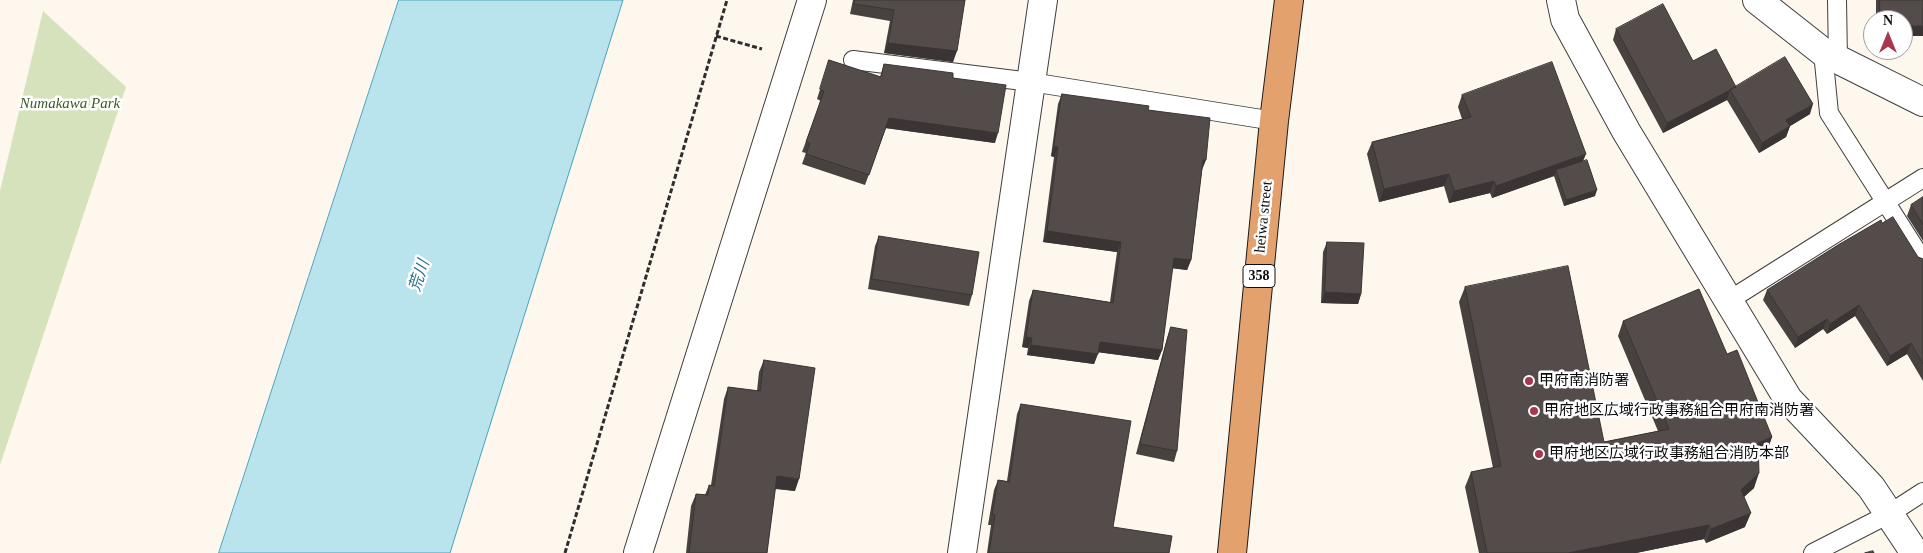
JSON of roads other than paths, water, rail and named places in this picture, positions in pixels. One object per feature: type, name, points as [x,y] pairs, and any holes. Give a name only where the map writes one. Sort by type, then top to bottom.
[{"type":"highway","name":"heiwa street","points":[[1232,553],[1274,121],[1289,0]]},
{"type":"street","points":[[638,553],[812,0]]},
{"type":"street","points":[[962,553],[1043,0]]},
{"type":"street","points":[[1561,0],[1565,19],[1626,131],[1788,399],[1871,487],[1915,553]]},
{"type":"street","points":[[1756,0],[1831,56],[1923,102]]},
{"type":"lane","points":[[1837,0],[1831,56],[1829,113],[1923,261]]},
{"type":"lane","points":[[853,60],[1031,82],[1274,121]]},
{"type":"lane","points":[[1728,301],[1923,178]]},
{"type":"lane","points":[[1813,553],[1889,514],[1923,492]]},
{"type":"water","name":"荒川","points":[[399,0],[623,0],[450,553],[219,553]]},
{"type":"place","name":"甲府南消防署","points":[[1529,381]]},
{"type":"place","name":"甲府地区広域行政事務組合甲府南消防署","points":[[1534,411]]},
{"type":"place","name":"甲府地区広域行政事務組合消防本部","points":[[1539,454]]},
{"type":"park label","name":"Numakawa Park","points":[[70,104]]}]
